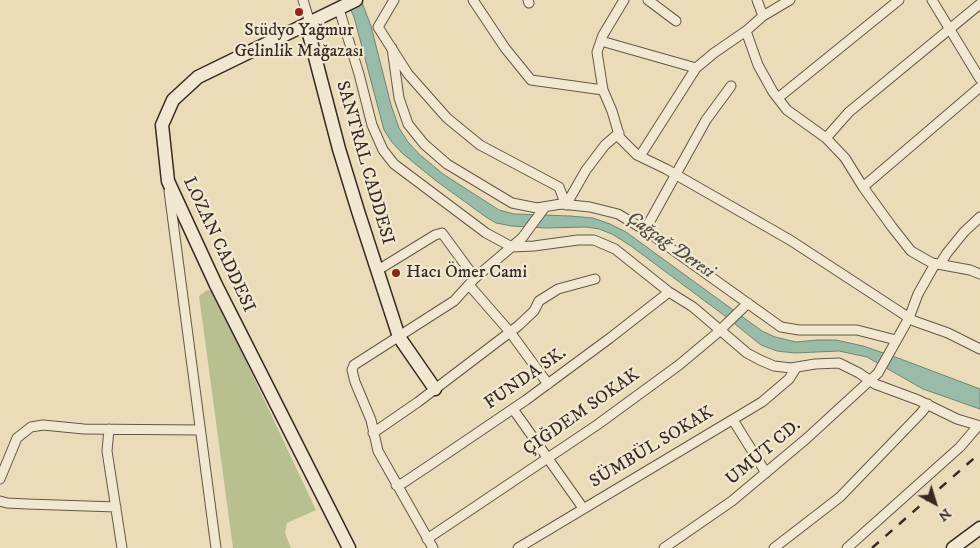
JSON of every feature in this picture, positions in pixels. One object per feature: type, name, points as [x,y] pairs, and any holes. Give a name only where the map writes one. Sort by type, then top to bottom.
[{"type":"main road","name":"LOZAN CADDESI","points":[[347,5],[198,78],[173,100],[162,125],[168,181],[221,294],[349,548]]},
{"type":"main road","name":"SANTRAL CADDESI","points":[[310,23],[309,34],[340,150],[399,336],[435,389]]},
{"type":"main road","points":[[953,548],[967,544],[980,528]]},
{"type":"street","points":[[303,0],[310,23]]},
{"type":"street","points":[[394,0],[378,27],[408,74],[447,118],[480,145],[559,187],[566,205]]},
{"type":"street","points":[[473,0],[505,48],[531,80],[603,90]]},
{"type":"street","points":[[624,0],[601,41],[597,52],[603,90],[620,138],[640,156],[676,174],[790,240],[908,318],[948,333],[980,349]]},
{"type":"street","points":[[648,0],[676,21]]},
{"type":"street","points":[[757,0],[763,16]]},
{"type":"street","points":[[640,156],[696,68],[763,16],[790,0]]},
{"type":"street","points":[[778,98],[899,0]]},
{"type":"street","points":[[932,0],[980,79]]},
{"type":"street","points":[[826,138],[849,112],[980,4]]},
{"type":"street","points":[[347,5],[358,74],[372,125],[382,150],[394,164],[486,233],[512,247],[594,240],[615,249],[669,292],[723,327],[747,353],[760,360],[774,366],[791,368],[839,363],[859,372],[875,384],[928,404],[957,419],[979,426],[960,447],[848,548]]},
{"type":"street","points":[[746,31],[758,65],[778,98],[787,110],[826,138],[845,158],[892,227],[911,251],[937,264],[970,270],[980,274]]},
{"type":"street","points":[[601,41],[696,68]]},
{"type":"street","points":[[392,48],[399,98],[408,124],[424,144],[447,164],[512,202],[537,208],[566,205],[590,207],[618,214],[645,230],[745,306],[781,327],[799,330],[857,330],[896,340]]},
{"type":"street","points":[[645,230],[706,120],[731,86]]},
{"type":"street","points":[[864,187],[980,87]]},
{"type":"street","points":[[566,205],[586,170],[605,144],[619,133]]},
{"type":"street","points":[[168,181],[216,548]]},
{"type":"street","points":[[433,548],[378,452],[371,420],[352,370],[354,365],[454,301],[475,278],[522,238],[545,207]]},
{"type":"street","name":"UMUT CD.","points":[[664,548],[732,501],[851,399],[878,373],[908,318],[918,294],[937,264],[980,217]]},
{"type":"street","points":[[378,270],[435,235],[442,233],[475,278]]},
{"type":"street","points":[[373,434],[510,332],[534,311],[539,301],[558,289],[595,279]]},
{"type":"street","points":[[469,285],[510,332],[548,384]]},
{"type":"street","name":"FUNDA SK.","points":[[396,485],[410,478],[513,409],[669,292]]},
{"type":"street","name":"ÇIĞDEM SOKAK","points":[[427,539],[596,425],[679,365],[745,306]]},
{"type":"street","name":"SÜMBÜL SOKAK","points":[[518,548],[762,402],[789,379],[796,368]]},
{"type":"street","points":[[774,548],[840,497],[922,413],[928,404]]},
{"type":"street","points":[[513,409],[583,508]]},
{"type":"street","points":[[733,420],[766,473]]},
{"type":"street","points":[[0,479],[17,438],[32,427],[44,425],[109,429],[200,430]]},
{"type":"street","points":[[109,429],[107,451],[122,548]]},
{"type":"street","points":[[0,500],[7,503],[116,507]]},
{"type":"shaded area","points":[[346,0],[361,0],[371,26],[391,105],[399,128],[419,154],[443,174],[499,210],[514,214],[593,218],[610,224],[626,232],[762,331],[775,337],[796,342],[836,340],[863,346],[898,358],[980,389],[980,409],[923,389],[867,357],[839,351],[795,353],[777,351],[761,345],[725,316],[612,234],[586,227],[546,228],[512,226],[496,223],[486,217],[435,180],[402,153],[391,141],[384,130],[354,17]]},
{"type":"shaded area","points":[[207,290],[213,291],[316,510],[287,523],[285,533],[291,548],[233,548],[199,296]]},
{"type":"railway","points":[[872,548],[980,453]]},
{"type":"place","name":"Stüdyo Yağmur Gelinlik Mağazası","points":[[299,12]]},
{"type":"place","name":"Hacı Ömer Cami","points":[[396,273]]},
{"type":"water label","name":"Çağçağ Deresi","points":[[670,246]]}]
